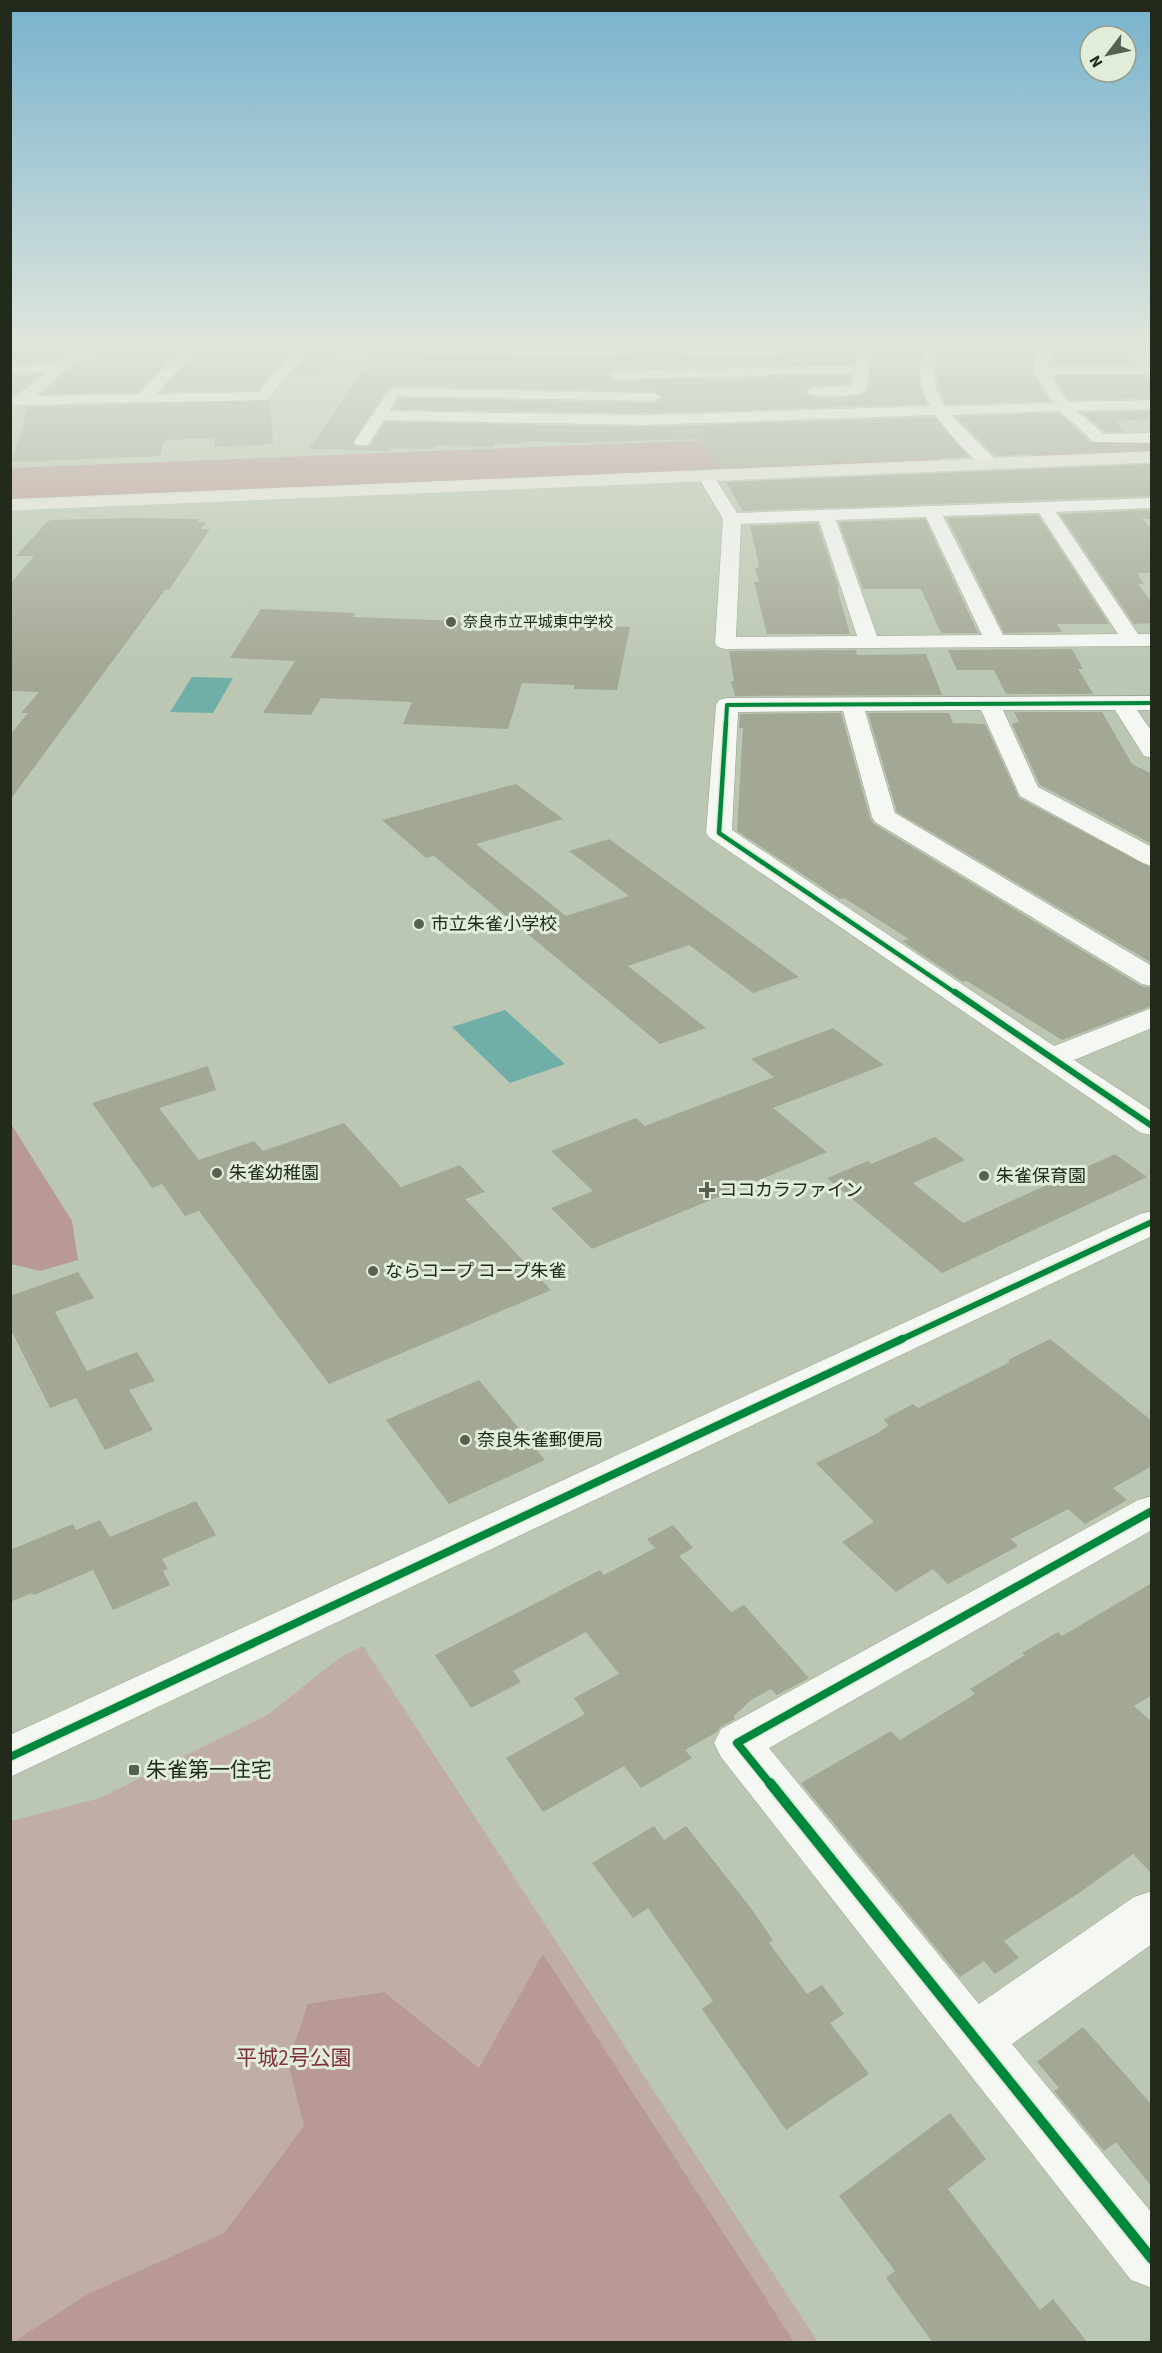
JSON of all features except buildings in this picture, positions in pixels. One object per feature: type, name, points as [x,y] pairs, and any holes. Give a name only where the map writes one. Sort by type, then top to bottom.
[{"type":"main road","points":[[10,505],[1152,457]]},
{"type":"street","points":[[983,456],[991,464]]},
{"type":"street","points":[[706,477],[732,519],[725,643],[1142,640]]},
{"type":"street","points":[[732,519],[1152,503]]},
{"type":"street","points":[[1044,507],[1142,640]]},
{"type":"street","points":[[932,512],[995,640]]},
{"type":"street","points":[[826,516],[869,642]]},
{"type":"street","points":[[1122,703],[1152,751]]},
{"type":"street","points":[[1152,703],[727,705],[719,833],[1152,1126]]},
{"type":"street","points":[[852,704],[885,817],[1152,978]]},
{"type":"street","points":[[989,704],[1028,791],[1152,858]]},
{"type":"street","points":[[1052,1058],[1152,1017]]},
{"type":"street","points":[[10,1756],[1152,1222]]},
{"type":"street","points":[[1152,1511],[737,1743],[1152,2259]]},
{"type":"street","points":[[974,2039],[1152,1914]]},
{"type":"green space","points":[[315,456],[957,457],[942,458],[937,461],[11,500],[10,468]]},
{"type":"green space","points":[[11,1124],[72,1221],[78,1260],[40,1271],[11,1264]]},
{"type":"green space","name":"平城2号公園","points":[[363,1646],[818,2342],[11,2342],[11,1821],[100,1798],[269,1714],[339,1658]]},
{"type":"green space","points":[[543,1954],[794,2342],[13,2342],[90,2293],[224,2233],[304,2126],[288,2063],[308,2004],[384,1992],[479,2068]]},
{"type":"water","points":[[192,677],[233,678],[213,713],[170,712]]},
{"type":"water","points":[[505,1010],[565,1064],[510,1083],[452,1027]]},
{"type":"cycle path","points":[[1152,703],[727,705],[719,833],[1152,1126]]},
{"type":"cycle path","points":[[10,1757],[1152,1222]]},
{"type":"cycle path","points":[[1152,1511],[737,1743],[1152,2259]]},
{"type":"place","name":"奈良市立平城東中学校","points":[[451,622]]},
{"type":"place","name":"市立朱雀小学校","points":[[419,924]]},
{"type":"place","name":"朱雀幼稚園","points":[[217,1173]]},
{"type":"place","name":"朱雀保育園","points":[[984,1176]]},
{"type":"place","name":"ココカラファイン","points":[[707,1190]]},
{"type":"place","name":"ならコープ コープ朱雀","points":[[373,1271]]},
{"type":"place","name":"奈良朱雀郵便局","points":[[465,1440]]},
{"type":"place","name":"朱雀第一住宅","points":[[134,1770]]}]
